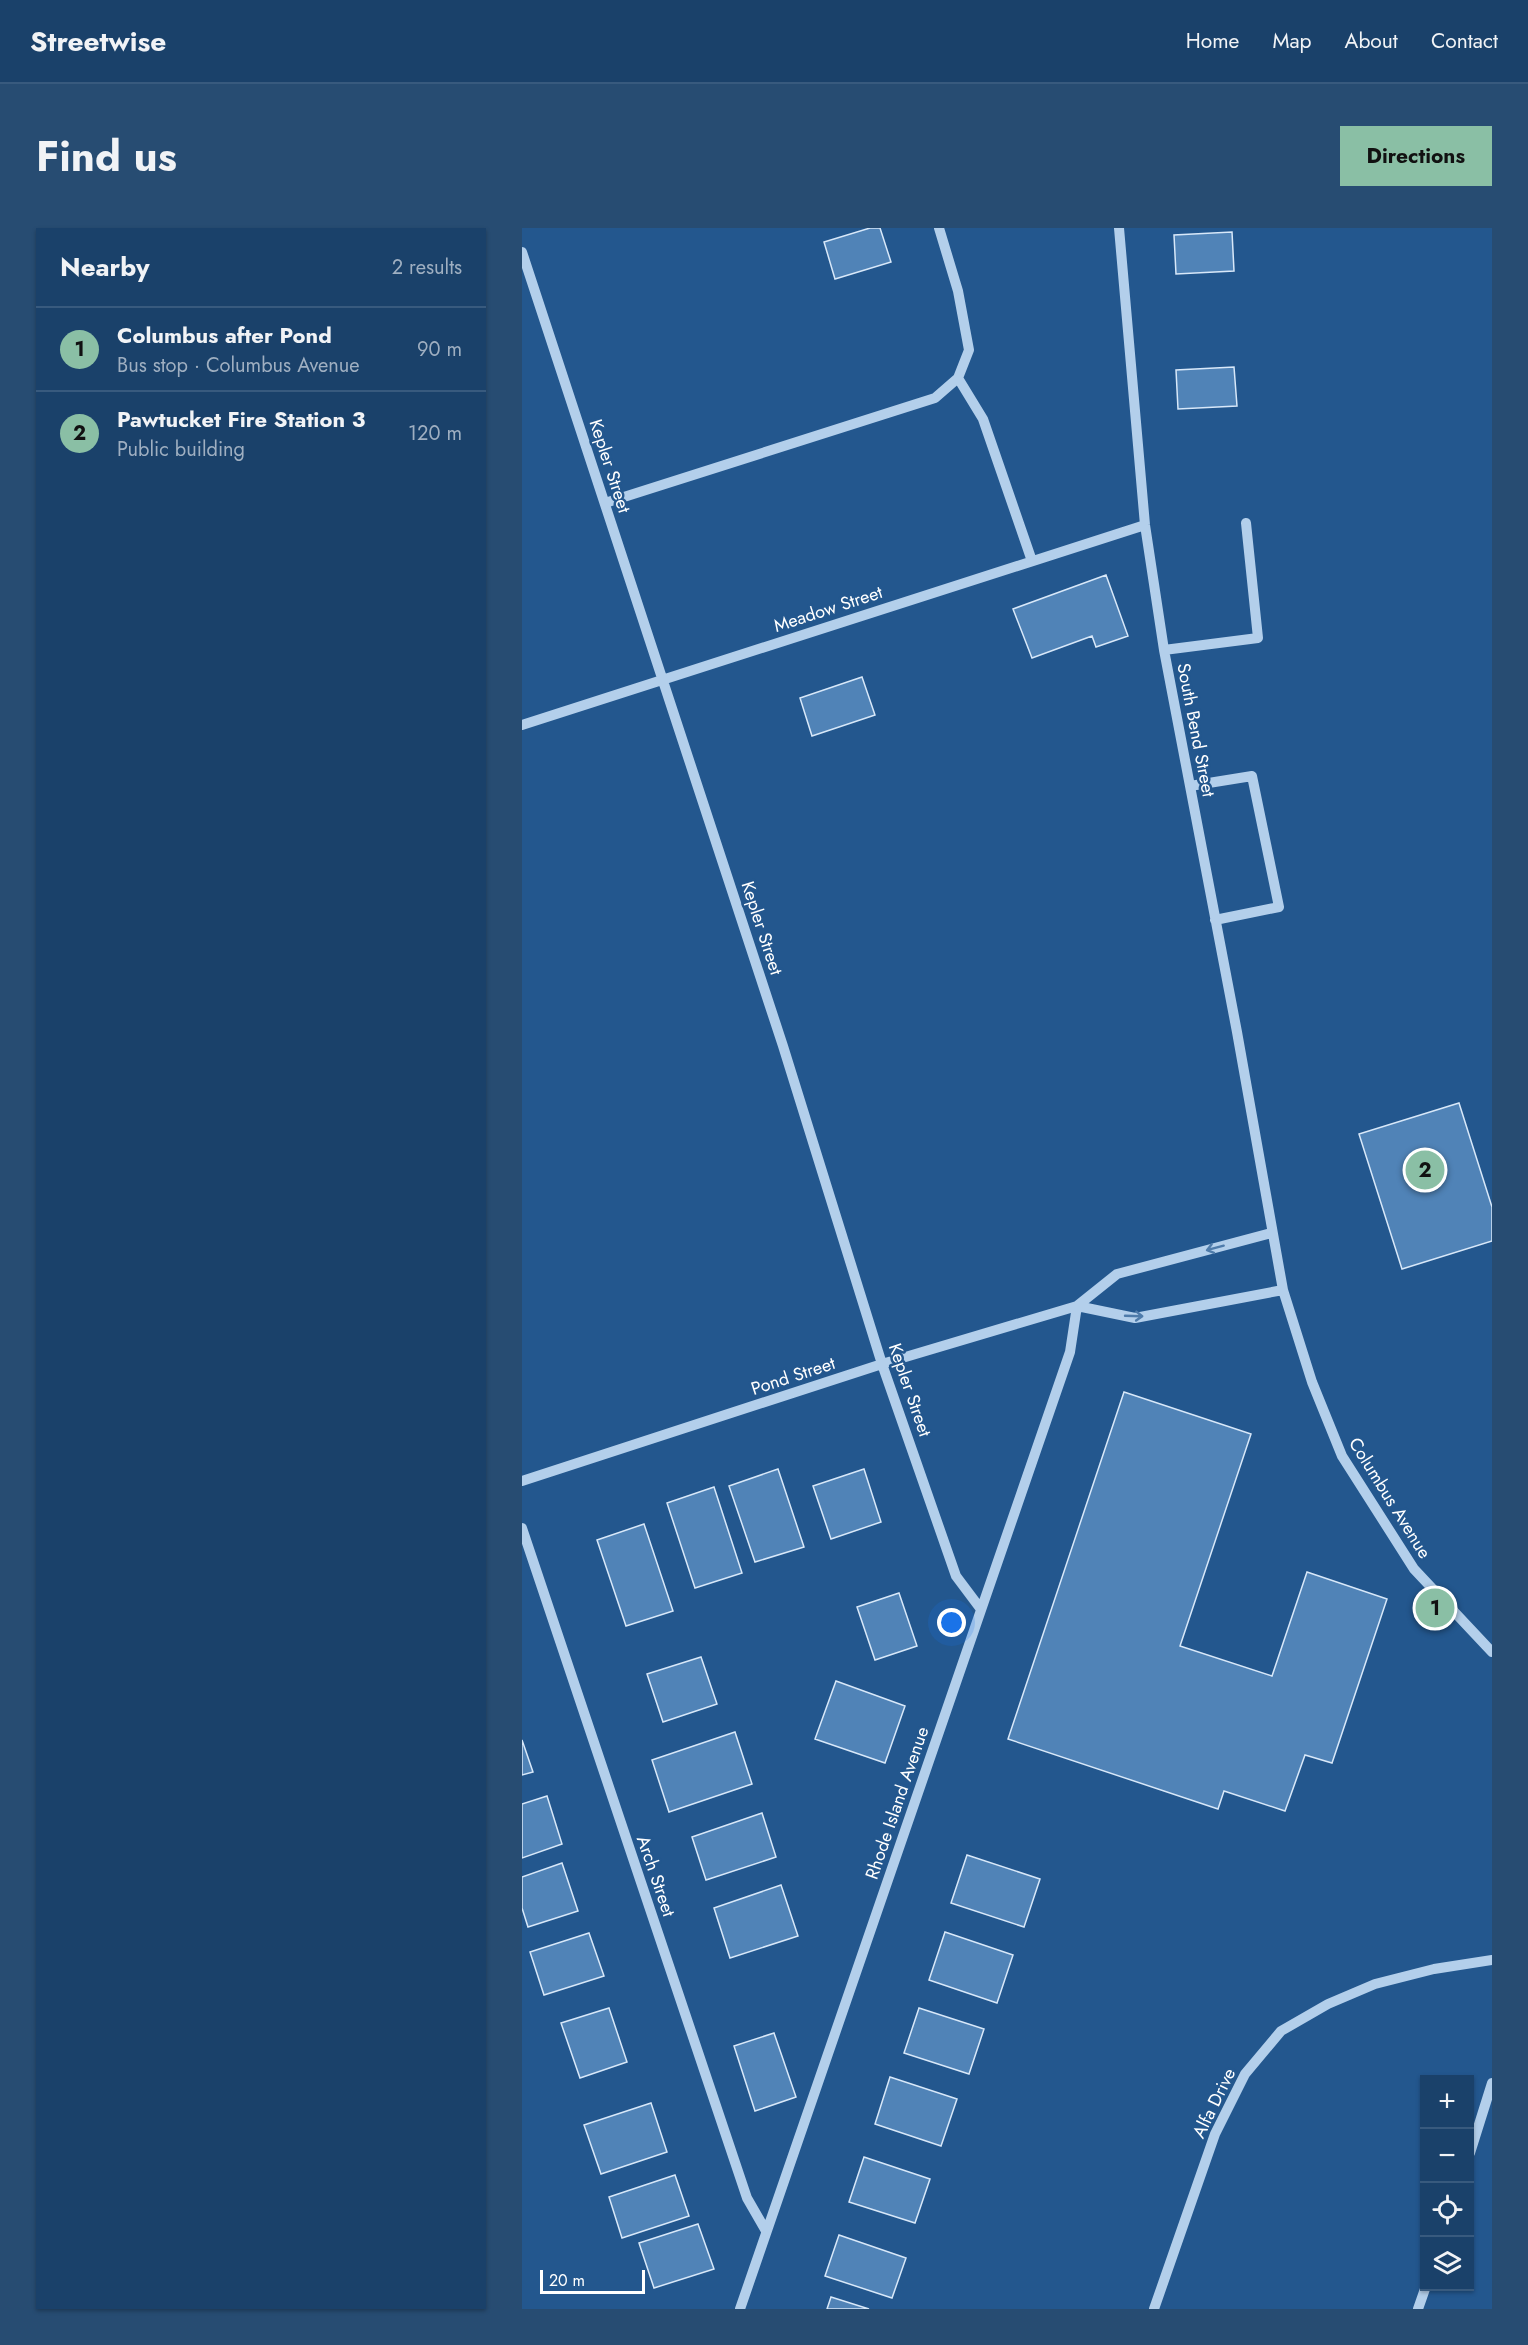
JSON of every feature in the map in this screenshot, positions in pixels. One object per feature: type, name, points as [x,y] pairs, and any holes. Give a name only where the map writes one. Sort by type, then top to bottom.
[{"type":"street","points":[[605,503],[935,398],[958,378],[969,350],[958,291],[939,228]]},
{"type":"street","name":"South Bend Street","points":[[1119,228],[1145,525],[1164,650],[1272,1233]]},
{"type":"street","name":"Kepler Street","points":[[522,252],[783,1046],[882,1364],[956,1576],[980,1608]]},
{"type":"street","points":[[958,378],[983,419],[1032,561]]},
{"type":"street","points":[[1164,650],[1258,638],[1246,523]]},
{"type":"street","name":"Meadow Street","points":[[522,725],[1145,525]]},
{"type":"street","points":[[1190,786],[1252,776],[1279,907],[1215,920]]},
{"type":"street","name":"Pond Street","points":[[522,1482],[882,1364],[1077,1306],[1117,1274],[1272,1233]]},
{"type":"street","name":"Columbus Avenue","points":[[1272,1233],[1283,1290],[1311,1383],[1342,1456],[1414,1569],[1492,1652]]},
{"type":"street","name":"Pond Street","points":[[1077,1306],[1135,1318],[1283,1290]]},
{"type":"street","name":"Rhode Island Avenue","points":[[740,2309],[855,1982],[980,1608],[1070,1352],[1077,1306]]},
{"type":"street","name":"Arch Street","points":[[522,1528],[747,2198],[766,2231]]},
{"type":"street","name":"Alfa Drive","points":[[1154,2309],[1215,2133],[1245,2074],[1281,2031],[1328,2004],[1375,1984],[1434,1969],[1492,1960]]},
{"type":"street","points":[[1474,2140],[1492,2083]]},
{"type":"street","points":[[1418,2309],[1424,2291]]},
{"type":"building","points":[[870,228],[880,228],[891,262],[835,279],[824,242]]},
{"type":"building","points":[[1232,232],[1234,271],[1176,274],[1174,235]]},
{"type":"building","points":[[1234,367],[1237,406],[1178,409],[1176,370]]},
{"type":"building","points":[[1106,575],[1128,636],[1096,647],[1092,636],[1032,658],[1013,609]]},
{"type":"building","points":[[862,677],[875,715],[812,736],[800,698]]},
{"type":"building","points":[[1459,1103],[1492,1207],[1492,1241],[1402,1269],[1359,1134]]},
{"type":"building","points":[[1124,1392],[1251,1434],[1180,1646],[1272,1676],[1307,1572],[1387,1599],[1332,1763],[1305,1755],[1285,1811],[1224,1791],[1218,1809],[1008,1739]]},
{"type":"building","points":[[778,1469],[804,1547],[755,1562],[729,1486]]},
{"type":"building","points":[[864,1469],[881,1522],[831,1539],[813,1486]]},
{"type":"building","points":[[714,1487],[742,1573],[695,1588],[667,1503]]},
{"type":"building","points":[[644,1524],[673,1611],[626,1626],[597,1540]]},
{"type":"building","points":[[899,1593],[917,1646],[875,1660],[857,1607]]},
{"type":"building","points":[[701,1657],[717,1704],[663,1722],[647,1674]]},
{"type":"building","points":[[836,1681],[905,1706],[885,1763],[815,1739]]},
{"type":"building","points":[[735,1732],[752,1784],[669,1812],[652,1760]]},
{"type":"building","points":[[522,1740],[533,1772],[522,1775]]},
{"type":"building","points":[[547,1796],[562,1844],[522,1858],[522,1804]]},
{"type":"building","points":[[762,1813],[776,1857],[706,1880],[692,1837]]},
{"type":"building","points":[[967,1855],[1040,1879],[1024,1927],[951,1903]]},
{"type":"building","points":[[562,1863],[578,1911],[528,1927],[522,1908],[522,1877]]},
{"type":"building","points":[[781,1885],[798,1936],[730,1958],[714,1908]]},
{"type":"building","points":[[945,1932],[1013,1955],[997,2003],[929,1980]]},
{"type":"building","points":[[589,1933],[604,1976],[544,1995],[530,1952]]},
{"type":"building","points":[[609,2008],[627,2062],[580,2078],[561,2023]]},
{"type":"building","points":[[919,2008],[984,2029],[969,2074],[904,2053]]},
{"type":"building","points":[[774,2033],[796,2097],[755,2111],[734,2046]]},
{"type":"building","points":[[890,2077],[957,2099],[941,2146],[875,2124]]},
{"type":"building","points":[[651,2103],[667,2152],[601,2174],[584,2125]]},
{"type":"building","points":[[864,2157],[930,2179],[915,2223],[849,2202]]},
{"type":"building","points":[[675,2175],[689,2216],[622,2238],[609,2197]]},
{"type":"building","points":[[698,2224],[714,2269],[654,2288],[639,2243]]},
{"type":"building","points":[[839,2235],[906,2258],[892,2298],[825,2276]]},
{"type":"building","points":[[831,2297],[869,2309],[827,2309]]},
{"type":"place","name":"Pawtucket Fire Station 3","points":[[1425,1170]]},
{"type":"place","name":"Columbus after Pond","points":[[1435,1608]]}]
